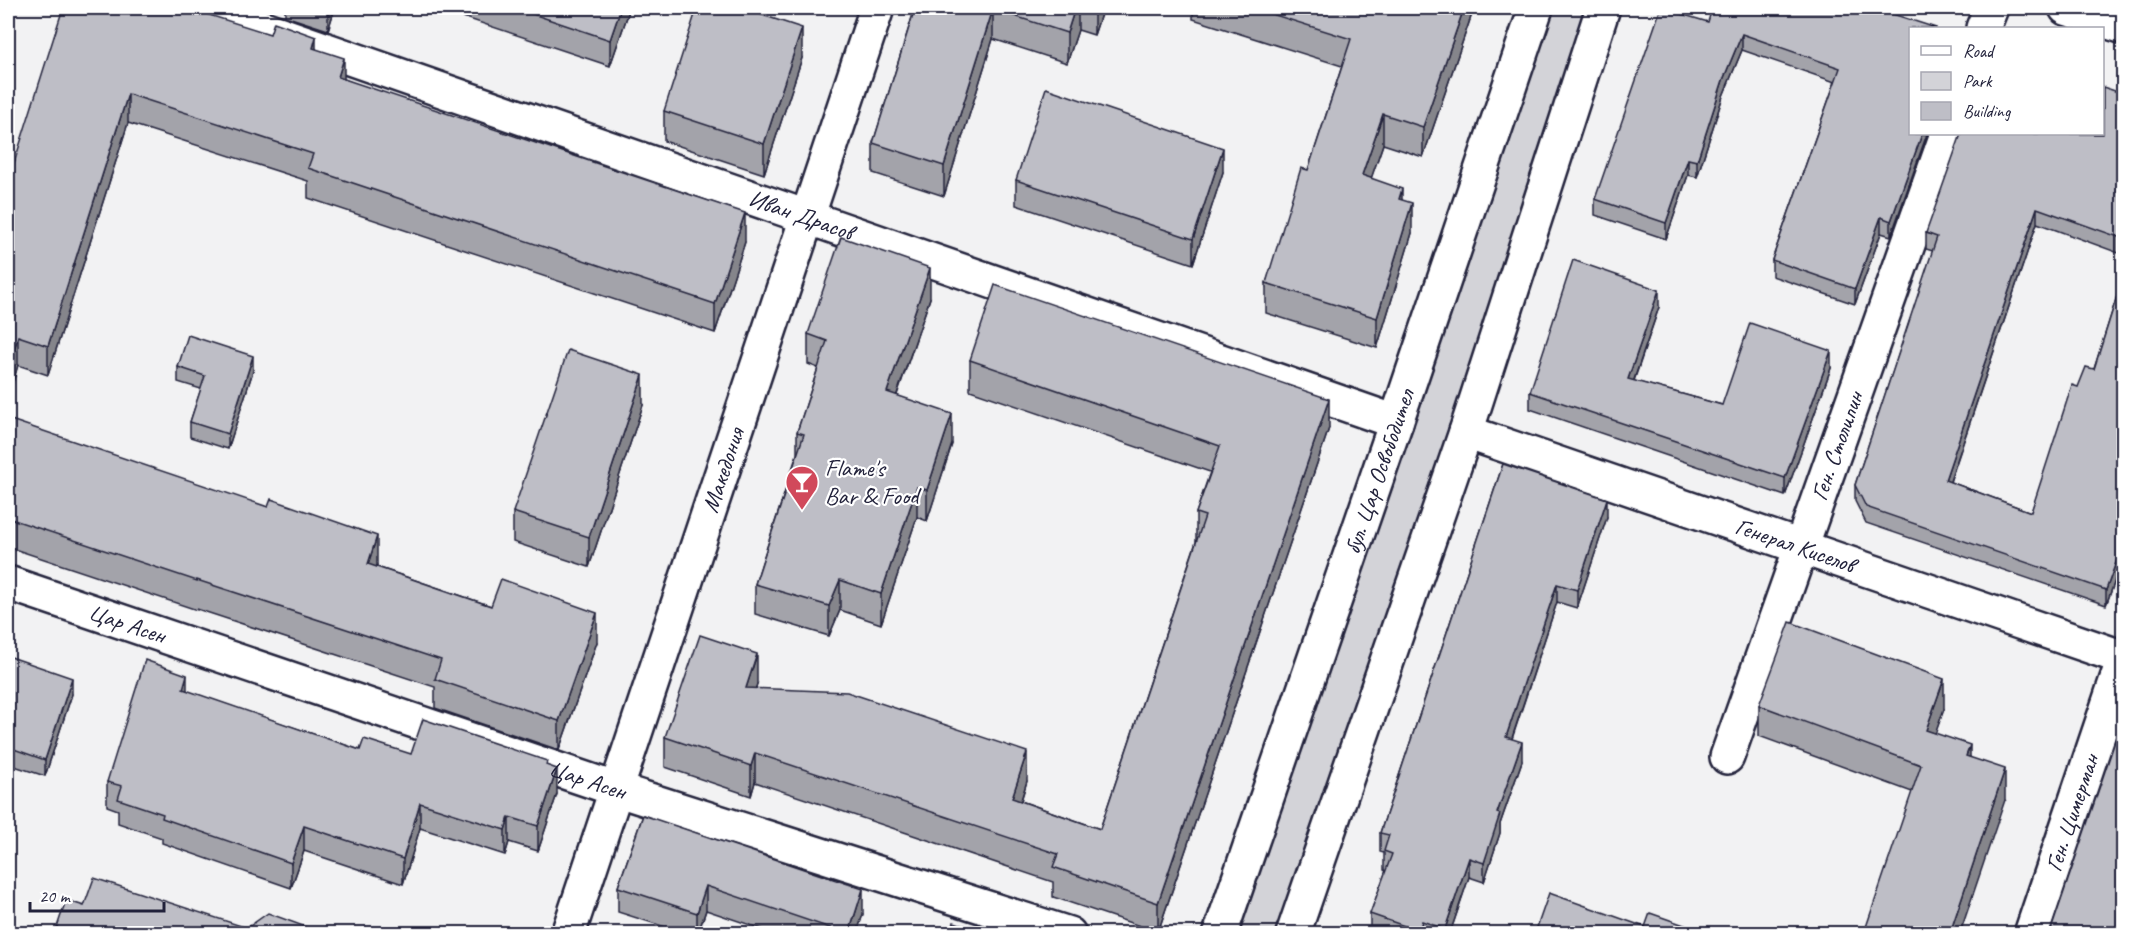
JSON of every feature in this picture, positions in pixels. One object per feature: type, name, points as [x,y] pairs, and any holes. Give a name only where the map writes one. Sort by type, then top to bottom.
[{"type":"street","name":"Иван Драсов","points":[[206,8],[1396,422]]},
{"type":"street","name":"Македония","points":[[568,933],[877,8]]},
{"type":"street","name":"бул. Цар Освободител","points":[[1220,933],[1536,8]]},
{"type":"street","points":[[1293,933],[1466,432],[1603,8]]},
{"type":"street","points":[[1983,27],[1991,8]]},
{"type":"street","points":[[2066,8],[2124,27]]},
{"type":"street","name":"Ген. Столипин","points":[[1727,757],[1947,135]]},
{"type":"street","name":"Генерал Киселов","points":[[1466,432],[2124,658]]},
{"type":"street","name":"Цар Асен","points":[[8,583],[615,789],[1069,933]]},
{"type":"street","name":"Ген. Цимерман","points":[[2031,933],[2124,658]]},
{"type":"green space","points":[[1536,8],[1605,8],[1293,933],[1220,934]]},
{"type":"building","points":[[63,8],[187,8],[270,34],[274,22],[316,37],[313,48],[344,58],[338,77],[745,213],[715,304],[308,168],[313,154],[128,94],[48,346],[18,336],[8,370],[8,182]]},
{"type":"building","points":[[515,8],[621,8],[610,40]]},
{"type":"building","points":[[697,8],[741,8],[802,28],[764,144],[664,111]]},
{"type":"building","points":[[915,8],[1075,8],[1067,33],[993,9],[944,166],[873,143]]},
{"type":"building","points":[[1253,8],[1464,8],[1423,127],[1383,114],[1362,175],[1402,189],[1399,199],[1412,203],[1377,318],[1266,283],[1301,168],[1308,170],[1351,39]]},
{"type":"building","points":[[1661,8],[1708,22],[1712,8],[1874,8],[1933,27],[1909,27],[1909,135],[1922,135],[1891,221],[1881,217],[1855,289],[1772,260],[1840,68],[1742,34],[1723,80],[1697,161],[1688,159],[1666,223],[1595,199]]},
{"type":"building","points":[[2104,87],[2124,94],[2124,239],[2037,208],[1945,480],[2031,512],[2072,385],[2078,387],[2086,367],[2094,369],[2124,274],[2124,540],[2106,590],[1866,507],[1855,485],[1937,237],[1926,233],[1961,135],[2104,135]]},
{"type":"building","points":[[1046,88],[1223,148],[1193,239],[1016,180]]},
{"type":"building","points":[[841,237],[930,268],[887,392],[952,414],[927,490],[917,487],[881,594],[840,580],[829,606],[755,584],[804,434],[797,432],[827,341],[808,334]]},
{"type":"building","points":[[1573,260],[1659,290],[1628,379],[1722,405],[1750,323],[1831,351],[1785,478],[1530,392]]},
{"type":"building","points":[[995,285],[1329,399],[1158,903],[1053,867],[1058,854],[755,753],[751,766],[665,737],[700,635],[757,654],[746,688],[847,692],[1027,752],[1012,798],[1100,829],[1205,516],[1196,513],[1220,446],[970,360]]},
{"type":"building","points":[[188,335],[253,356],[228,434],[190,422],[205,376],[178,367]]},
{"type":"building","points":[[568,350],[643,375],[589,537],[513,512]]},
{"type":"building","points":[[8,419],[268,507],[271,499],[377,536],[368,564],[491,606],[501,579],[597,613],[559,721],[435,679],[441,660],[8,518]]},
{"type":"building","points":[[1503,464],[1607,499],[1577,590],[1557,584],[1506,737],[1522,742],[1497,813],[1500,814],[1484,863],[1469,858],[1445,929],[1422,921],[1419,931],[1370,914],[1392,854],[1384,851],[1389,835],[1380,833]]},
{"type":"building","points":[[8,609],[12,610],[8,623]]},
{"type":"building","points":[[1790,622],[1944,679],[1926,730],[1970,745],[1966,756],[2005,769],[1950,933],[1864,933],[1921,765],[1759,705]]},
{"type":"building","points":[[8,656],[72,678],[45,760],[8,747]]},
{"type":"building","points":[[145,660],[187,675],[183,689],[360,750],[364,739],[411,754],[423,719],[547,761],[546,765],[557,769],[538,826],[509,817],[505,830],[420,803],[403,859],[304,826],[291,863],[162,818],[163,814],[118,799],[122,786],[107,782]]},
{"type":"building","points":[[2124,715],[2124,933],[2050,933]]},
{"type":"building","points":[[643,815],[863,889],[851,927],[871,933],[845,933],[706,886],[697,913],[618,887]]},
{"type":"building","points":[[94,878],[247,928],[268,913],[322,933],[55,933],[66,900],[84,906]]},
{"type":"building","points":[[1549,893],[1645,927],[1650,913],[1707,933],[1535,933]]},
{"type":"building","points":[[954,922],[987,933],[950,933]]},
{"type":"place","name":"Flame's Bar & Food","points":[[802,511]]}]
